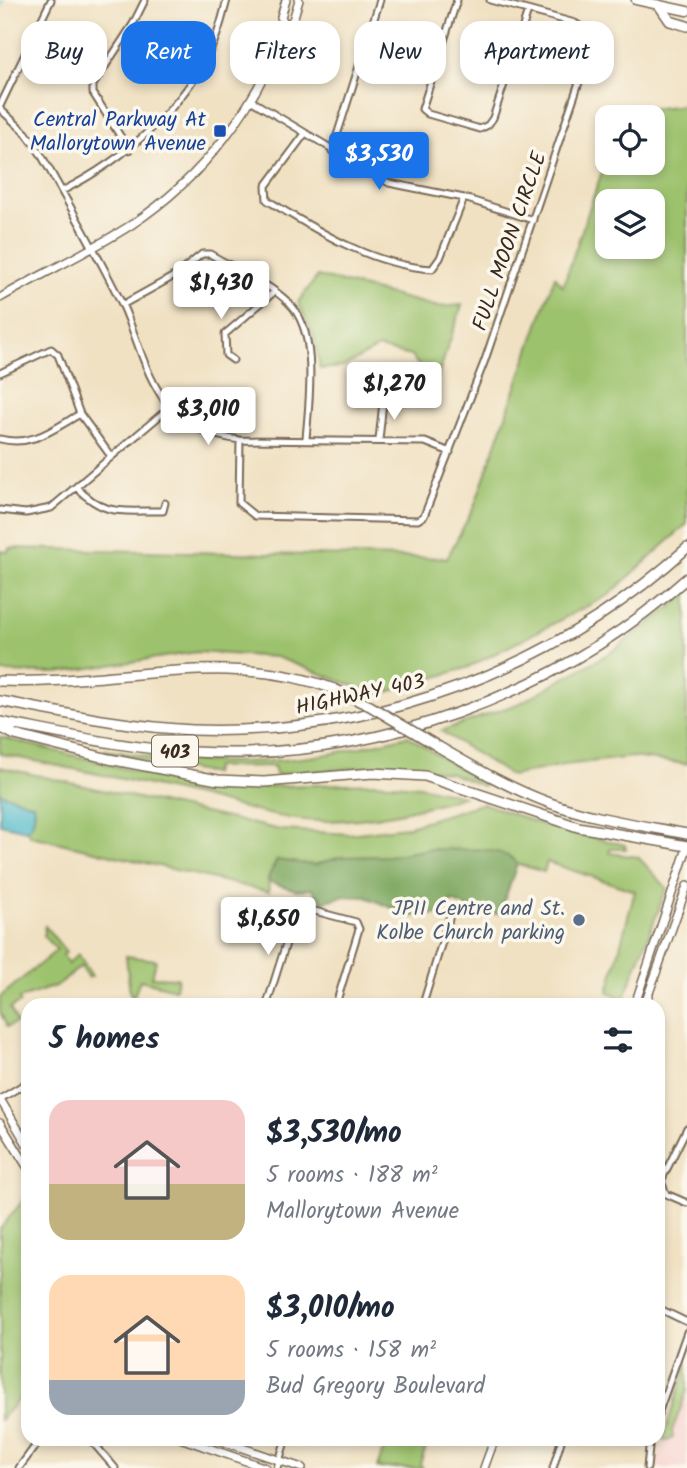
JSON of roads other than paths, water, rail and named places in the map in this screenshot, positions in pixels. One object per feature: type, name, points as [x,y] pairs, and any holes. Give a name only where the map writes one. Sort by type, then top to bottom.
[{"type":"highway","points":[[659,5],[670,21],[687,26]]},
{"type":"highway","name":"HIGHWAY 403","points":[[0,701],[98,719],[192,730],[257,729],[355,717],[455,690],[533,656],[608,611],[687,548]]},
{"type":"highway","name":"HIGHWAY 403","points":[[0,724],[131,746],[195,752],[295,749],[384,734],[471,708],[554,670],[612,636],[687,578]]},
{"type":"highway","points":[[0,681],[83,680],[224,667],[287,675],[334,690],[370,706],[501,782],[550,803],[687,834]]},
{"type":"highway","points":[[0,724],[15,734],[118,761],[218,780],[264,782],[373,773],[425,776],[578,828],[687,847]]},
{"type":"main road","points":[[636,0],[687,11]]},
{"type":"street","points":[[51,0],[0,107],[26,133],[62,191],[122,305],[151,379],[170,407],[198,430],[240,440],[425,442],[450,452]]},
{"type":"street","points":[[129,150],[93,93],[93,85],[133,24],[145,0]]},
{"type":"street","points":[[62,191],[129,150],[172,106],[214,42],[227,0]]},
{"type":"street","points":[[284,21],[281,16],[286,0]]},
{"type":"street","points":[[292,21],[299,0]]},
{"type":"street","points":[[332,151],[380,0]]},
{"type":"street","points":[[457,0],[422,109],[428,114],[480,129],[493,118],[528,11]]},
{"type":"street","name":"FULL MOON CIRCLE","points":[[240,440],[239,503],[255,516],[418,520],[429,507],[533,220],[592,44],[593,35],[575,23],[490,0]]},
{"type":"street","points":[[0,298],[140,218],[177,189],[219,146],[252,101],[260,84]]},
{"type":"street","points":[[252,101],[304,135],[389,183],[464,198],[533,220]]},
{"type":"street","points":[[304,135],[266,186],[264,195],[267,200],[335,242],[415,268],[432,269],[440,258],[464,198]]},
{"type":"street","points":[[122,305],[176,275],[202,254],[210,254],[274,292],[298,313],[308,346],[310,375],[306,439]]},
{"type":"street","points":[[233,360],[226,355],[225,334],[274,292]]},
{"type":"street","points":[[0,373],[51,349],[58,355],[80,414],[110,455]]},
{"type":"street","points":[[379,440],[383,402],[390,395]]},
{"type":"street","points":[[0,510],[26,513],[51,508],[110,455],[170,407]]},
{"type":"street","points":[[0,439],[18,444],[35,439],[80,414]]},
{"type":"street","points":[[76,487],[93,505],[104,510],[163,511],[165,503]]},
{"type":"street","points":[[637,998],[687,847]]},
{"type":"street","points":[[647,998],[687,886]]},
{"type":"street","points":[[269,998],[294,918],[307,909],[356,922],[359,929],[337,998]]},
{"type":"street","points":[[425,998],[449,919]]},
{"type":"street","points":[[21,1086],[0,1099],[21,1134]]},
{"type":"street","points":[[0,1123],[21,1157]]},
{"type":"street","points":[[665,1173],[687,1128]]},
{"type":"street","points":[[665,1191],[687,1203]]},
{"type":"street","points":[[665,1311],[687,1322]]},
{"type":"street","points":[[665,1394],[687,1332]]},
{"type":"street","points":[[19,1468],[35,1446]]},
{"type":"street","points":[[96,1446],[115,1468]]},
{"type":"street","points":[[203,1446],[266,1468]]},
{"type":"street","points":[[233,1446],[278,1464],[302,1468]]},
{"type":"street","points":[[278,1464],[284,1446]]},
{"type":"street","points":[[486,1466],[492,1446]]},
{"type":"street","points":[[553,1468],[560,1446]]},
{"type":"street","points":[[647,1468],[649,1446]]},
{"type":"water","points":[[0,793],[33,804],[34,818],[26,830],[0,824]]},
{"type":"waterway","points":[[0,7],[3,0]]},
{"type":"place","name":"Central Parkway At Mallorytown Avenue","points":[[220,131]]},
{"type":"place","name":"JPII Centre and St. Kolbe Church parking","points":[[579,920]]}]
